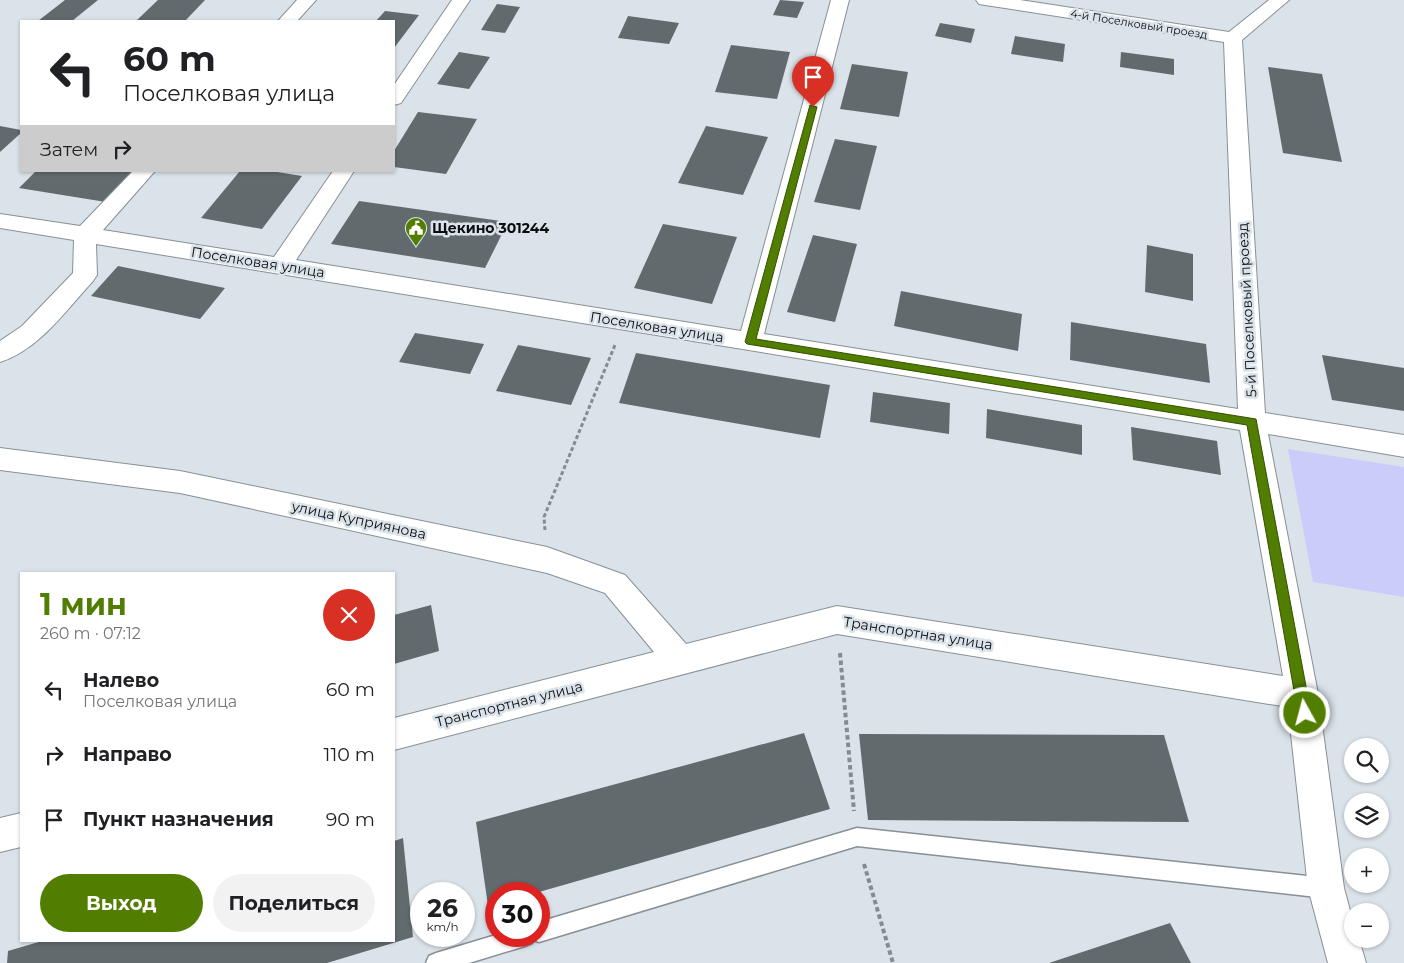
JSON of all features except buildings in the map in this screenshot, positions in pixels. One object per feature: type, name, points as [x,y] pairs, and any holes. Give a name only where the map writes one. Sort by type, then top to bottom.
[{"type":"street","points":[[288,20],[307,0]]},
{"type":"street","points":[[395,97],[461,0]]},
{"type":"street","points":[[750,342],[840,0]]},
{"type":"street","name":"4-й Поселковый проезд","points":[[985,0],[1233,38]]},
{"type":"street","points":[[1233,38],[1280,0]]},
{"type":"street","name":"5-й Поселковый проезд","points":[[1233,38],[1252,422],[1302,694],[1326,888],[1347,963]]},
{"type":"street","points":[[0,353],[31,332],[85,275],[85,235],[144,172]]},
{"type":"street","points":[[280,266],[343,172]]},
{"type":"street","name":"Поселковая улица","points":[[0,221],[1404,446]]},
{"type":"street","name":"улица Куприянова","points":[[0,459],[180,482],[547,560],[616,584],[680,660]]},
{"type":"street","name":"Транспортная улица","points":[[395,734],[837,620],[1302,694]]},
{"type":"street","points":[[0,835],[20,830]]},
{"type":"lane","points":[[550,929],[857,837],[1326,888]]},
{"type":"lane","points":[[436,963],[489,947]]},
{"type":"path","points":[[547,560],[544,517],[624,322]]},
{"type":"path","points":[[837,620],[857,837],[893,963]]},
{"type":"shaded area","points":[[1288,449],[1404,467],[1404,597],[1313,582]]},
{"type":"place","name":"Щекино 301244","points":[[416,247]]},
{"type":"route","points":[[813,107],[750,342],[1252,422],[1305,713]]}]
